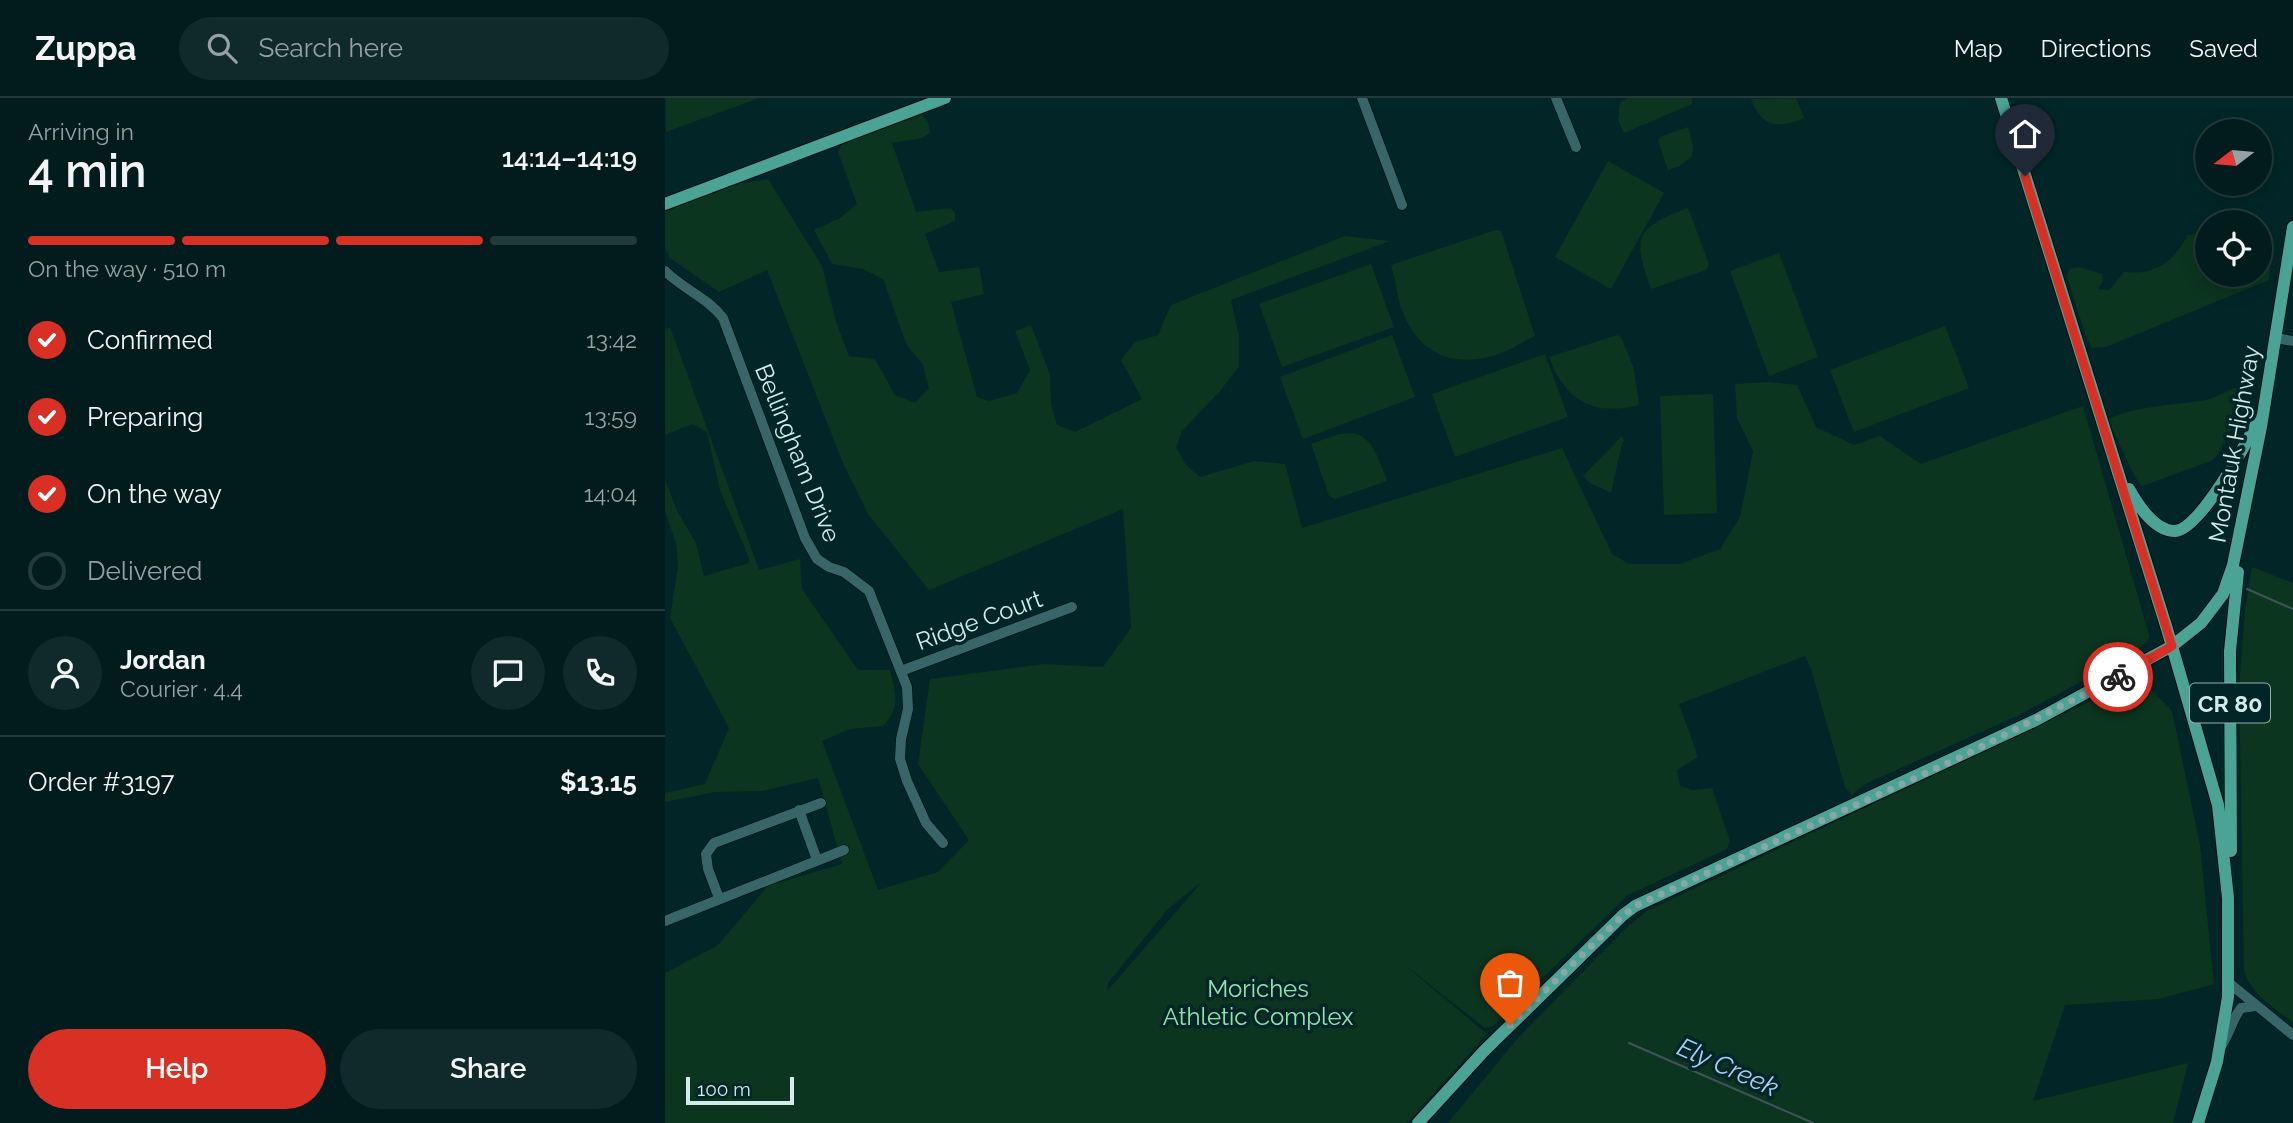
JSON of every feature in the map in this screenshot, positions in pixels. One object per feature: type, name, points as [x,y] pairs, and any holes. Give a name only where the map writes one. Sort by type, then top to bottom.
[{"type":"main road","points":[[665,204],[945,98]]},
{"type":"main road","points":[[2001,98],[2172,646]]},
{"type":"main road","name":"Montauk Highway","points":[[1443,1094],[1496,1039],[1635,906],[1974,750],[2077,699],[2172,646],[2201,623],[2223,594],[2232,572],[2263,411],[2293,227]]},
{"type":"main road","points":[[2117,470],[2137,503],[2149,516],[2165,528],[2181,530],[2225,480],[2263,411]]},
{"type":"main road","name":"CR 80","points":[[2228,898],[2231,848],[2230,641],[2243,549],[2244,510]]},
{"type":"main road","name":"CR 80","points":[[2172,646],[2216,795],[2225,852],[2228,898],[2229,983],[2220,1049],[2198,1123]]},
{"type":"main road","points":[[1418,1123],[1443,1094]]},
{"type":"main road","points":[[1429,1123],[1443,1094]]},
{"type":"street","points":[[1362,98],[1402,205]]},
{"type":"street","points":[[1556,98],[1576,147]]},
{"type":"street","name":"Bellingham Drive","points":[[665,271],[715,307],[723,318],[805,538],[817,559],[843,572],[869,592],[907,687],[908,709],[901,739],[900,760],[926,823],[943,843]]},
{"type":"street","points":[[2275,338],[2293,341]]},
{"type":"street","name":"Ridge Court","points":[[901,671],[1072,607]]},
{"type":"street","points":[[719,898],[708,869],[706,855],[714,843],[821,803]]},
{"type":"street","points":[[799,810],[817,860]]},
{"type":"street","points":[[665,921],[844,850]]},
{"type":"street","points":[[2229,983],[2293,1035]]},
{"type":"street","points":[[2220,1049],[2230,1036],[2233,1022],[2241,1008],[2256,1006]]},
{"type":"green space","points":[[665,98],[759,98],[666,132]]},
{"type":"green space","points":[[1627,98],[1692,98],[1692,104],[1624,133],[1618,120],[1620,103]]},
{"type":"green space","points":[[1796,98],[1804,118],[1786,124],[1766,121],[1755,109],[1751,99]]},
{"type":"green space","name":"Moriches Athletic Complex","points":[[922,115],[928,122],[930,133],[922,138],[892,143],[916,212],[951,208],[955,213],[955,221],[925,234],[939,272],[979,267],[984,294],[951,302],[977,397],[989,401],[1017,393],[1030,370],[1015,331],[1031,325],[1050,375],[1051,404],[1057,425],[1075,432],[1142,399],[1121,360],[1135,342],[1158,335],[1171,305],[1345,236],[1390,241],[1231,300],[1239,336],[1239,367],[1182,431],[1176,447],[1186,465],[1200,477],[1254,461],[1285,464],[1302,528],[1562,448],[1612,554],[1629,564],[1680,564],[1720,549],[1740,517],[1753,451],[1737,418],[1735,384],[1769,382],[1797,385],[1816,427],[1854,445],[1880,436],[1921,464],[2083,406],[2150,638],[2133,654],[2017,716],[1865,784],[1852,795],[1845,787],[1805,656],[1679,704],[1698,757],[1677,770],[1680,786],[1692,790],[1712,788],[1730,841],[1727,849],[1628,895],[1493,1026],[1485,1028],[1401,962],[1487,1034],[1407,1123],[665,1123],[665,973],[717,946],[768,886],[842,864],[818,778],[762,791],[715,792],[665,802],[665,793],[705,784],[729,728],[670,618],[678,566],[676,543],[665,511],[665,479],[677,511],[696,543],[704,576],[749,563],[749,558],[720,490],[707,432],[692,424],[665,435],[665,329],[670,327],[759,570],[800,559],[802,589],[858,670],[890,670],[895,706],[883,726],[850,729],[822,741],[878,890],[938,872],[969,840],[918,764],[930,679],[1045,664],[1103,667],[1131,628],[1123,509],[929,590],[868,514],[843,463],[767,270],[719,292],[670,258],[665,247],[665,210],[733,185],[768,179],[822,266],[836,322],[849,356],[875,359],[895,395],[915,403],[929,388],[922,363],[907,346],[883,279],[863,269],[832,264],[814,230],[840,218],[857,204],[838,152],[842,144]],"holes":[[[1200,884],[1108,990],[1108,983],[1167,910]]]},
{"type":"green space","points":[[1688,127],[1693,146],[1692,156],[1680,166],[1668,170],[1658,141],[1660,137]]},
{"type":"green space","points":[[1608,161],[1664,193],[1611,289],[1555,257]]},
{"type":"green space","points":[[1688,208],[1709,264],[1706,270],[1651,289],[1641,257],[1640,245],[1643,236],[1648,228],[1657,222]]},
{"type":"green space","points":[[1496,230],[1501,231],[1535,336],[1485,358],[1470,360],[1443,356],[1420,340],[1411,328],[1401,307],[1391,265]]},
{"type":"green space","points":[[2195,234],[2195,287],[2252,287],[2106,347],[2092,348],[2067,277],[2069,269],[2079,267],[2102,274],[2103,281],[2098,289],[2109,290],[2124,272],[2146,271],[2162,265],[2176,253],[2188,235]]},
{"type":"green space","points":[[1779,253],[1818,357],[1769,376],[1730,271]]},
{"type":"green space","points":[[1371,264],[1394,327],[1282,367],[1259,304]]},
{"type":"green space","points":[[1945,326],[1969,388],[1854,432],[1830,370]]},
{"type":"green space","points":[[1392,335],[1415,397],[1303,439],[1280,377]]},
{"type":"green space","points":[[1617,335],[1621,337],[1634,369],[1639,405],[1608,409],[1583,402],[1563,384],[1549,357]]},
{"type":"green space","points":[[1545,354],[1568,417],[1455,457],[1432,394]]},
{"type":"green space","points":[[2237,387],[2248,393],[2244,406],[2216,457],[2142,486],[2108,419],[2144,409],[2206,400]]},
{"type":"green space","points":[[1713,394],[1717,513],[1664,515],[1660,396]]},
{"type":"green space","points":[[1339,434],[1356,434],[1363,437],[1373,447],[1387,481],[1335,499],[1329,496],[1311,444]]},
{"type":"green space","points":[[1622,436],[1624,441],[1611,493],[1590,483],[1583,476]]},
{"type":"green space","points":[[2252,567],[2293,583],[2293,1022],[2257,993],[2244,970],[2239,687],[2245,610]]},
{"type":"green space","points":[[2139,678],[2172,711],[2200,845],[2214,984],[2159,999],[2065,1005],[2033,1101],[2188,1063],[2173,1123],[1448,1123],[1517,1039],[1626,928],[1647,911]]},
{"type":"waterway","points":[[2247,589],[2293,609]]},
{"type":"waterway","name":"Ely Creek","points":[[1629,1043],[1813,1123]]},
{"type":"way so far","points":[[1510,1025],[1635,906],[1963,756],[2118,677]]},
{"type":"route","points":[[2025,176],[2172,646],[2118,677]]}]
